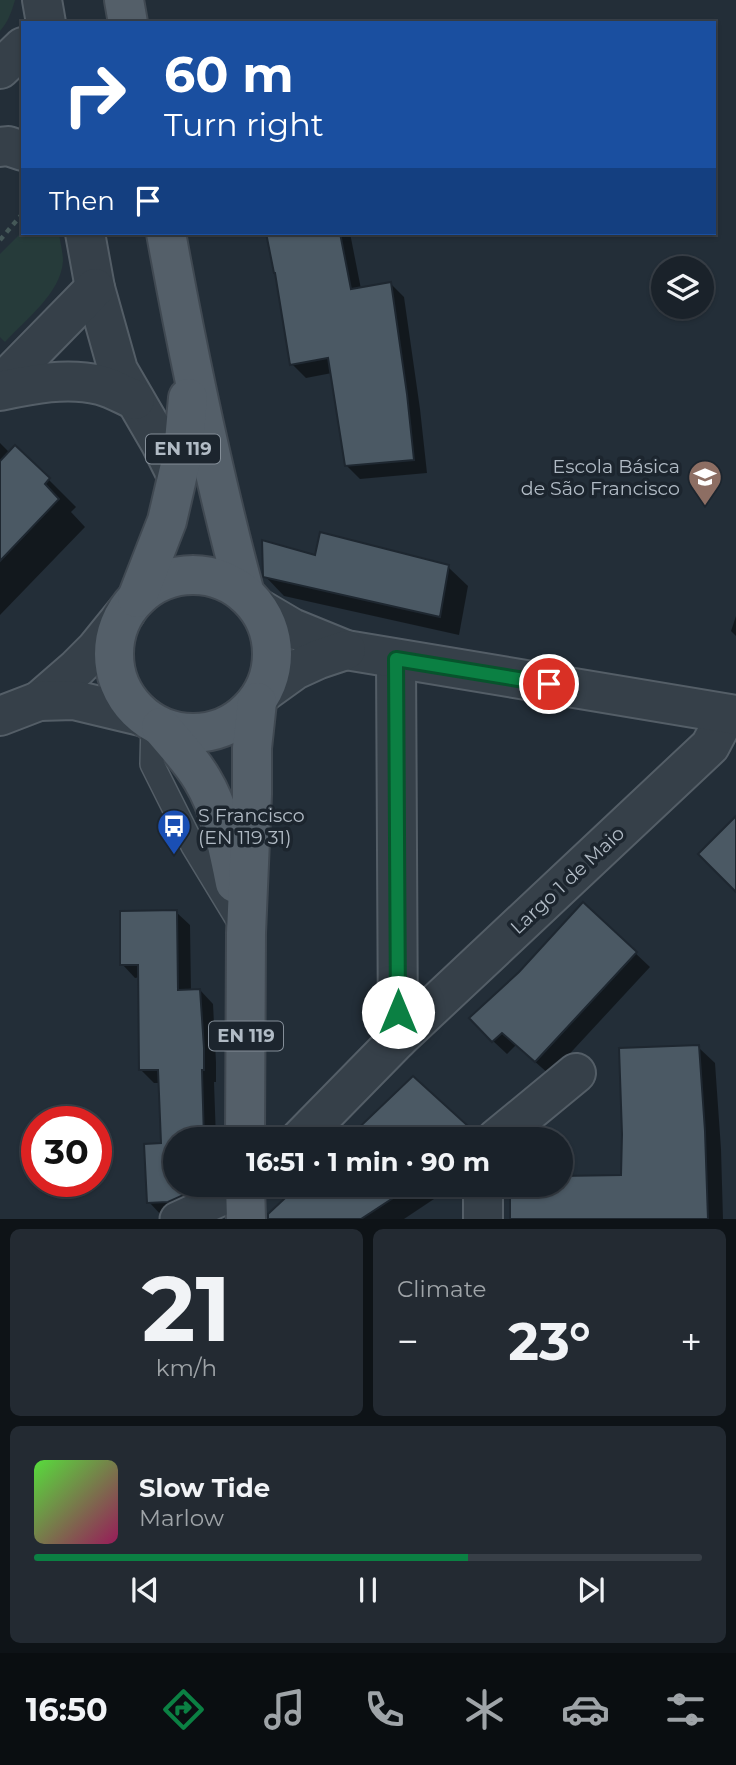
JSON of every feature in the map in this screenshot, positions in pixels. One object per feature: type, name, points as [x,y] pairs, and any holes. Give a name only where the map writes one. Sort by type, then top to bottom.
[{"type":"main road","points":[[124,0],[128,21]]},
{"type":"main road","name":"EN 119","points":[[166,235],[229,534],[252,601]]},
{"type":"main road","name":"EN 119","points":[[132,605],[167,521],[183,452],[188,393],[177,293]]},
{"type":"main road","points":[[202,575],[225,581],[252,601],[271,635],[272,666],[260,698],[242,717],[223,728],[203,733],[181,733],[153,722],[128,700],[118,680],[114,656],[117,633],[132,605],[156,584],[178,576],[202,575]]},
{"type":"main road","name":"EN 119","points":[[245,1127],[246,933],[252,748],[260,698]]},
{"type":"main road","name":"EN 119","points":[[153,722],[201,778],[213,801],[225,837],[246,933]]},
{"type":"street","points":[[42,0],[46,21]]},
{"type":"street","points":[[0,69],[21,49]]},
{"type":"street","points":[[0,147],[8,146],[21,150]]},
{"type":"street","points":[[85,235],[95,288],[118,370],[177,476]]},
{"type":"street","points":[[0,385],[95,288]]},
{"type":"street","points":[[0,390],[66,381],[100,385],[135,400]]},
{"type":"street","points":[[252,601],[292,628],[346,650],[732,714]]},
{"type":"street","points":[[40,701],[96,649],[132,605]]},
{"type":"street","points":[[260,698],[295,670],[346,650]]},
{"type":"street","points":[[396,659],[398,1039]]},
{"type":"street","points":[[0,716],[40,701],[74,701],[153,722]]},
{"type":"street","name":"Largo 1 de Maio","points":[[312,1127],[398,1039],[710,746],[732,714]]},
{"type":"street","points":[[511,1127],[576,1073]]},
{"type":"street","points":[[177,1219],[245,1197]]},
{"type":"street","points":[[483,1219],[484,1197]]},
{"type":"path","points":[[0,240],[21,215]]},
{"type":"green space","points":[[0,0],[15,0],[0,31]]},
{"type":"green space","points":[[21,233],[59,235],[63,261],[61,273],[49,295],[5,342],[0,337],[0,254]]},
{"type":"building","points":[[266,235],[340,235],[351,289],[391,282],[414,460],[345,466],[328,358],[290,365]]},
{"type":"building","points":[[15,445],[50,478],[45,484],[59,499],[0,561],[0,461]]},
{"type":"building","points":[[320,532],[449,565],[440,617],[263,577],[262,540],[315,555]]},
{"type":"building","points":[[736,816],[736,892],[698,854]]},
{"type":"building","points":[[583,902],[637,952],[535,1062],[502,1033],[492,1042],[469,1018],[519,972]]},
{"type":"building","points":[[177,910],[178,990],[200,989],[204,1048],[204,1127],[163,1127],[163,1197],[179,1197],[168,1202],[147,1203],[144,1144],[161,1143],[158,1070],[139,1070],[138,965],[120,965],[120,911]]},
{"type":"building","points":[[699,1045],[708,1219],[510,1219],[510,1197],[573,1197],[573,1176],[621,1175],[619,1048]]},
{"type":"building","points":[[413,1076],[468,1126],[467,1127],[360,1127]]},
{"type":"building","points":[[286,1197],[395,1197],[361,1219],[268,1219],[268,1214]]},
{"type":"place","name":"Escola Básica de São Francisco","points":[[705,507]]},
{"type":"place","name":"S Francisco (EN 119 31)","points":[[174,856]]},
{"type":"route","points":[[398,1012],[396,659],[549,684]]}]
